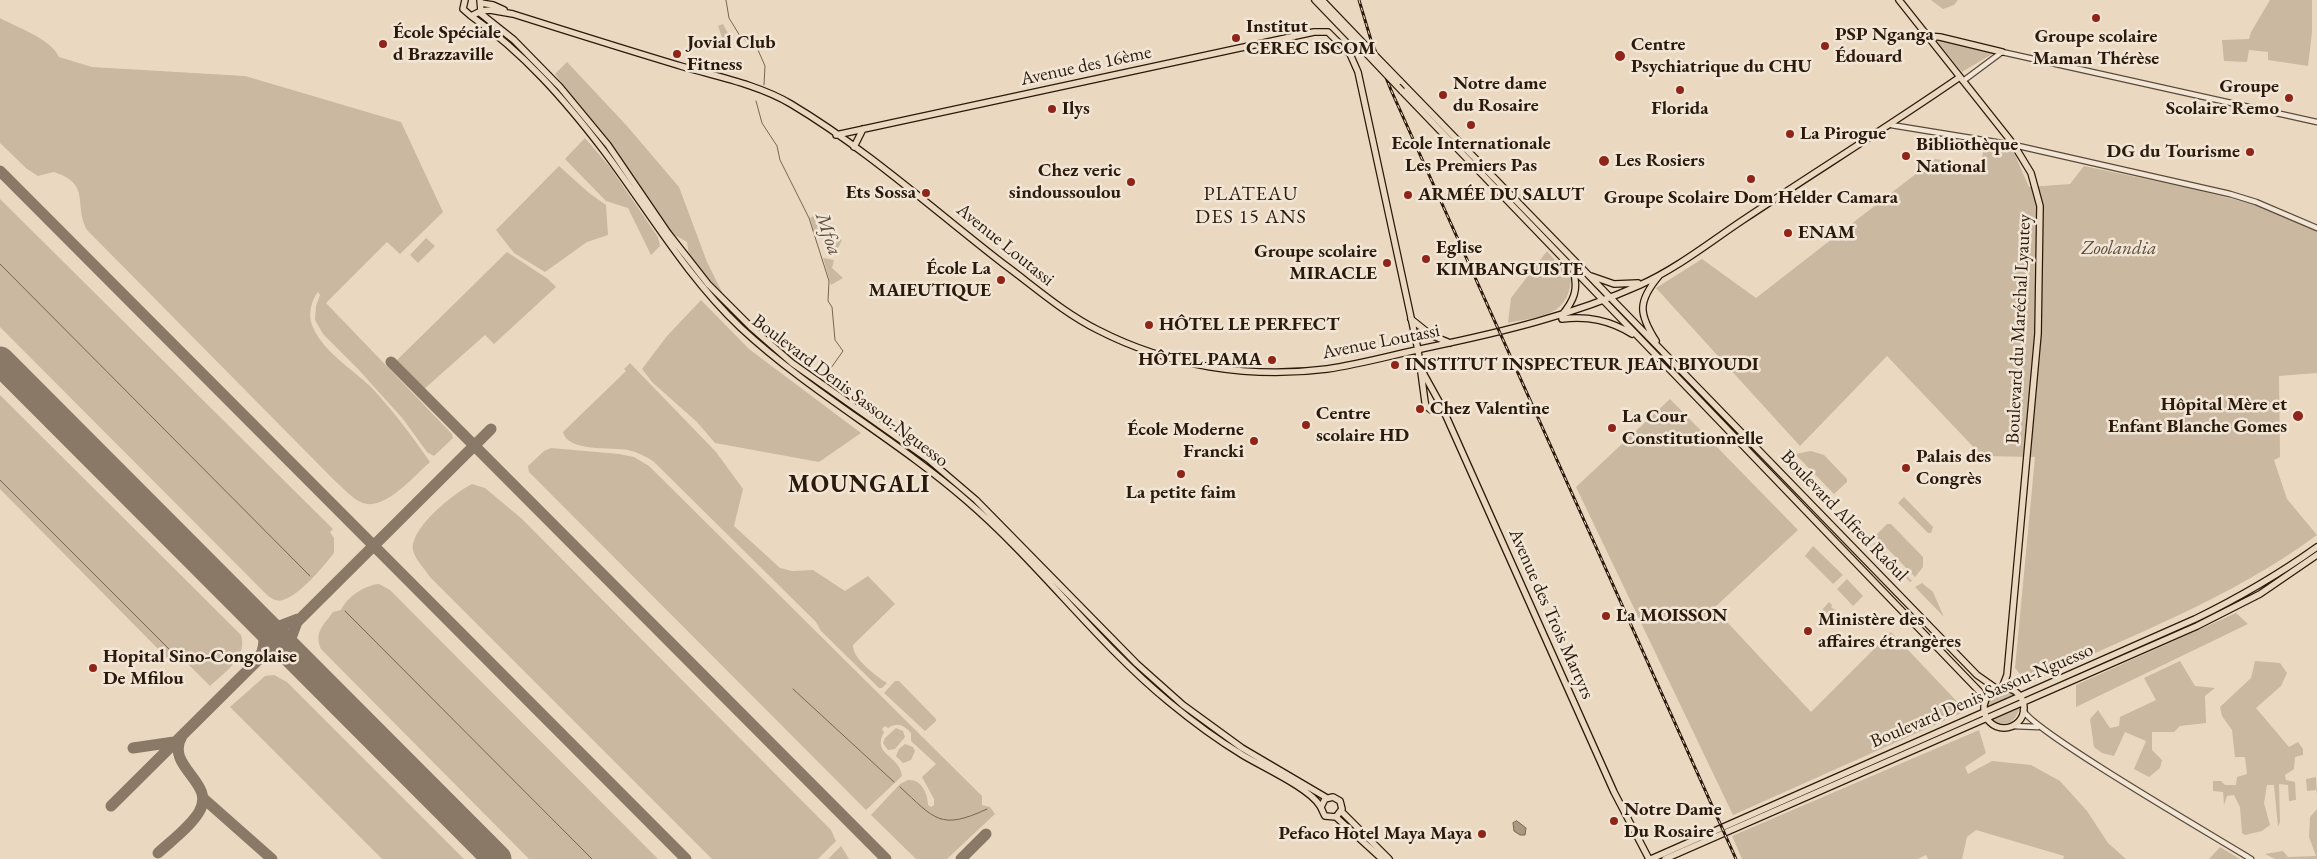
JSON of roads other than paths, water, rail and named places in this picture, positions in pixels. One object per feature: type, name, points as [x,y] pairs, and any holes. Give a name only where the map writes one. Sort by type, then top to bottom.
[{"type":"main road","points":[[458,0],[463,9]]},
{"type":"main road","points":[[463,9],[465,0]]},
{"type":"main road","points":[[1315,0],[1366,50]]},
{"type":"main road","points":[[1322,0],[1366,50]]},
{"type":"main road","name":"Boulevard du Maréchal Lyautey","points":[[1899,0],[2014,145],[2027,165],[2035,184],[2040,206],[2041,226],[2036,357],[2007,675],[2000,689]]},
{"type":"main road","points":[[471,16],[480,12],[480,2]]},
{"type":"main road","name":"Avenue Loutassi","points":[[480,2],[758,90],[790,104],[854,147],[1048,299],[1093,328],[1144,350],[1208,367],[1238,371],[1283,372],[1330,368],[1562,317],[1613,300],[1663,272],[1892,125],[1943,90]]},
{"type":"main road","name":"Boulevard Denis Sassou-Nguesso","points":[[463,9],[509,44],[554,90],[604,151],[671,248],[722,309],[765,349],[796,374],[919,462],[970,504],[1157,692],[1210,733],[1309,794],[1321,807]]},
{"type":"main road","name":"Avenue Loutassi","points":[[480,12],[490,10],[513,14]]},
{"type":"main road","name":"Boulevard Denis Sassou-Nguesso","points":[[480,12],[514,40],[560,87],[608,145],[677,244],[708,284],[730,307],[792,363],[928,459],[976,500],[1137,664],[1178,701],[1242,748],[1328,798]]},
{"type":"main road","name":"Avenue des 16ème","points":[[836,135],[1314,32],[1328,32],[1340,41]]},
{"type":"main road","points":[[1928,36],[1940,37],[2002,52]]},
{"type":"main road","name":"Avenue des Trois Martyrs","points":[[1340,41],[1350,54],[1358,72],[1412,319],[1426,406],[1431,410],[1442,408]]},
{"type":"main road","name":"Boulevard Alfred Raôul","points":[[1366,50],[1400,81],[1977,675],[2000,689]]},
{"type":"main road","name":"Boulevard Alfred Raôul","points":[[1366,50],[1402,91],[1605,303],[1976,687],[1985,702]]},
{"type":"main road","points":[[1953,82],[1954,70]]},
{"type":"main road","points":[[1943,90],[1953,82],[1961,79]]},
{"type":"main road","points":[[1943,90],[1961,79]]},
{"type":"main road","points":[[854,147],[863,129]]},
{"type":"main road","points":[[671,248],[677,244]]},
{"type":"main road","points":[[1572,268],[1576,280],[1575,294],[1562,317],[1596,319],[1616,325],[1639,338]]},
{"type":"main road","points":[[1663,272],[1651,286],[1642,306],[1646,325],[1663,351]]},
{"type":"main road","points":[[1588,276],[1614,284],[1648,281]]},
{"type":"main road","points":[[1412,319],[1431,335],[1450,343]]},
{"type":"main road","name":"Avenue des Trois Martyrs","points":[[1420,367],[1442,408],[1635,833],[1649,859]]},
{"type":"main road","name":"Boulevard Denis Sassou-Nguesso","points":[[2022,700],[2234,600],[2289,567],[2317,547]]},
{"type":"main road","name":"Boulevard Denis Sassou-Nguesso","points":[[1665,859],[2240,605],[2286,578],[2317,555]]},
{"type":"main road","name":"Boulevard du Maréchal Lyautey","points":[[2007,675],[2013,690]]},
{"type":"main road","points":[[2000,689],[2013,690],[2022,700],[2024,710],[2019,720],[2012,726],[2001,727],[1986,716],[1985,702],[1992,692],[2000,689]]},
{"type":"main road","name":"Boulevard Denis Sassou-Nguesso","points":[[1649,859],[1908,744],[1986,716]]},
{"type":"main road","points":[[1382,859],[1336,817],[1325,816],[1321,807],[1328,798],[1333,797],[1340,801],[1341,811],[1389,859]]},
{"type":"main road","points":[[1336,817],[1341,811]]},
{"type":"street","points":[[1961,79],[2002,52],[2317,122]]},
{"type":"street","points":[[1892,125],[2014,145],[2237,196],[2317,228]]},
{"type":"street","points":[[2024,710],[2028,719],[2040,727],[2252,859]]},
{"type":"street","points":[[2012,726],[2027,724],[2040,727]]},
{"type":"waterway","name":"Mfoa","points":[[726,0],[729,18],[740,36],[758,50],[765,66],[764,85]]},
{"type":"waterway","name":"Mfoa","points":[[756,101],[762,123],[777,146],[780,160],[809,218],[829,281],[828,301],[832,307],[835,340],[843,351],[826,375]]},
{"type":"waterway","points":[[0,264],[310,576]]},
{"type":"waterway","points":[[0,480],[169,649]]},
{"type":"waterway","points":[[345,611],[592,859]]},
{"type":"waterway","points":[[793,689],[894,782]]},
{"type":"waterway","points":[[900,787],[922,807],[939,818],[948,820],[958,819],[987,809]]},
{"type":"railway","points":[[1359,0],[1371,40],[1391,90],[1736,859]]},
{"type":"place","name":"Groupe scolaire Maman Thérèse","points":[[2096,18]]},
{"type":"place","name":"Institut CEREC ISCOM","points":[[1236,38]]},
{"type":"place","name":"École Spéciale d Brazzaville","points":[[383,44]]},
{"type":"place","name":"PSP Nganga Édouard","points":[[1825,46]]},
{"type":"place","name":"Jovial Club Fitness","points":[[677,54]]},
{"type":"place","name":"Centre Psychiatrique du CHU","points":[[1620,56]]},
{"type":"place","name":"Florida","points":[[1680,90]]},
{"type":"place","name":"Notre dame du Rosaire","points":[[1443,95]]},
{"type":"place","name":"Groupe Scolaire Remo","points":[[2289,98]]},
{"type":"place","name":"Ilys","points":[[1052,109]]},
{"type":"place","name":"Ecole Internationale Les Premiers Pas","points":[[1471,125]]},
{"type":"place","name":"La Pirogue","points":[[1790,134]]},
{"type":"place","name":"DG du Tourisme","points":[[2250,152]]},
{"type":"place","name":"Bibliothèque National","points":[[1906,156]]},
{"type":"place","name":"Les Rosiers","points":[[1604,161]]},
{"type":"place","name":"Groupe Scolaire Dom Helder Camara","points":[[1751,179]]},
{"type":"place","name":"Chez veric sindoussoulou","points":[[1131,182]]},
{"type":"place","name":"Ets Sossa","points":[[926,193]]},
{"type":"place","name":"ARMÉE DU SALUT","points":[[1408,195]]},
{"type":"place","name":"ENAM","points":[[1788,233]]},
{"type":"place","name":"Eglise KIMBANGUISTE","points":[[1426,259]]},
{"type":"place","name":"Groupe scolaire MIRACLE","points":[[1387,263]]},
{"type":"place","name":"École La MAIEUTIQUE","points":[[1001,280]]},
{"type":"place","name":"HÔTEL LE PERFECT","points":[[1149,325]]},
{"type":"place","name":"HÔTEL PAMA","points":[[1272,360]]},
{"type":"place","name":"INSTITUT INSPECTEUR JEAN BIYOUDI","points":[[1395,365]]},
{"type":"place","name":"Chez Valentine","points":[[1420,409]]},
{"type":"place","name":"Hôpital Mère et Enfant Blanche Gomes","points":[[2298,416]]},
{"type":"place","name":"Centre scolaire HD","points":[[1306,425]]},
{"type":"place","name":"La Cour Constitutionnelle","points":[[1612,428]]},
{"type":"place","name":"École Moderne Francki","points":[[1254,441]]},
{"type":"place","name":"Palais des Congrès","points":[[1906,468]]},
{"type":"place","name":"La petite faim","points":[[1181,474]]},
{"type":"place","name":"La MOISSON","points":[[1606,616]]},
{"type":"place","name":"Ministère des affaires étrangères","points":[[1808,631]]},
{"type":"place","name":"Hopital Sino-Congolaise De Mfilou","points":[[93,668]]},
{"type":"place","name":"Notre Dame Du Rosaire","points":[[1614,821]]},
{"type":"place","name":"Pefaco Hotel Maya Maya","points":[[1482,834]]},
{"type":"district","name":"PLATEAU DES 15 ANS","points":[[1251,206]]},
{"type":"district","name":"MOUNGALI","points":[[859,485]]},
{"type":"park label","name":"Zoolandia","points":[[2119,249]]}]
